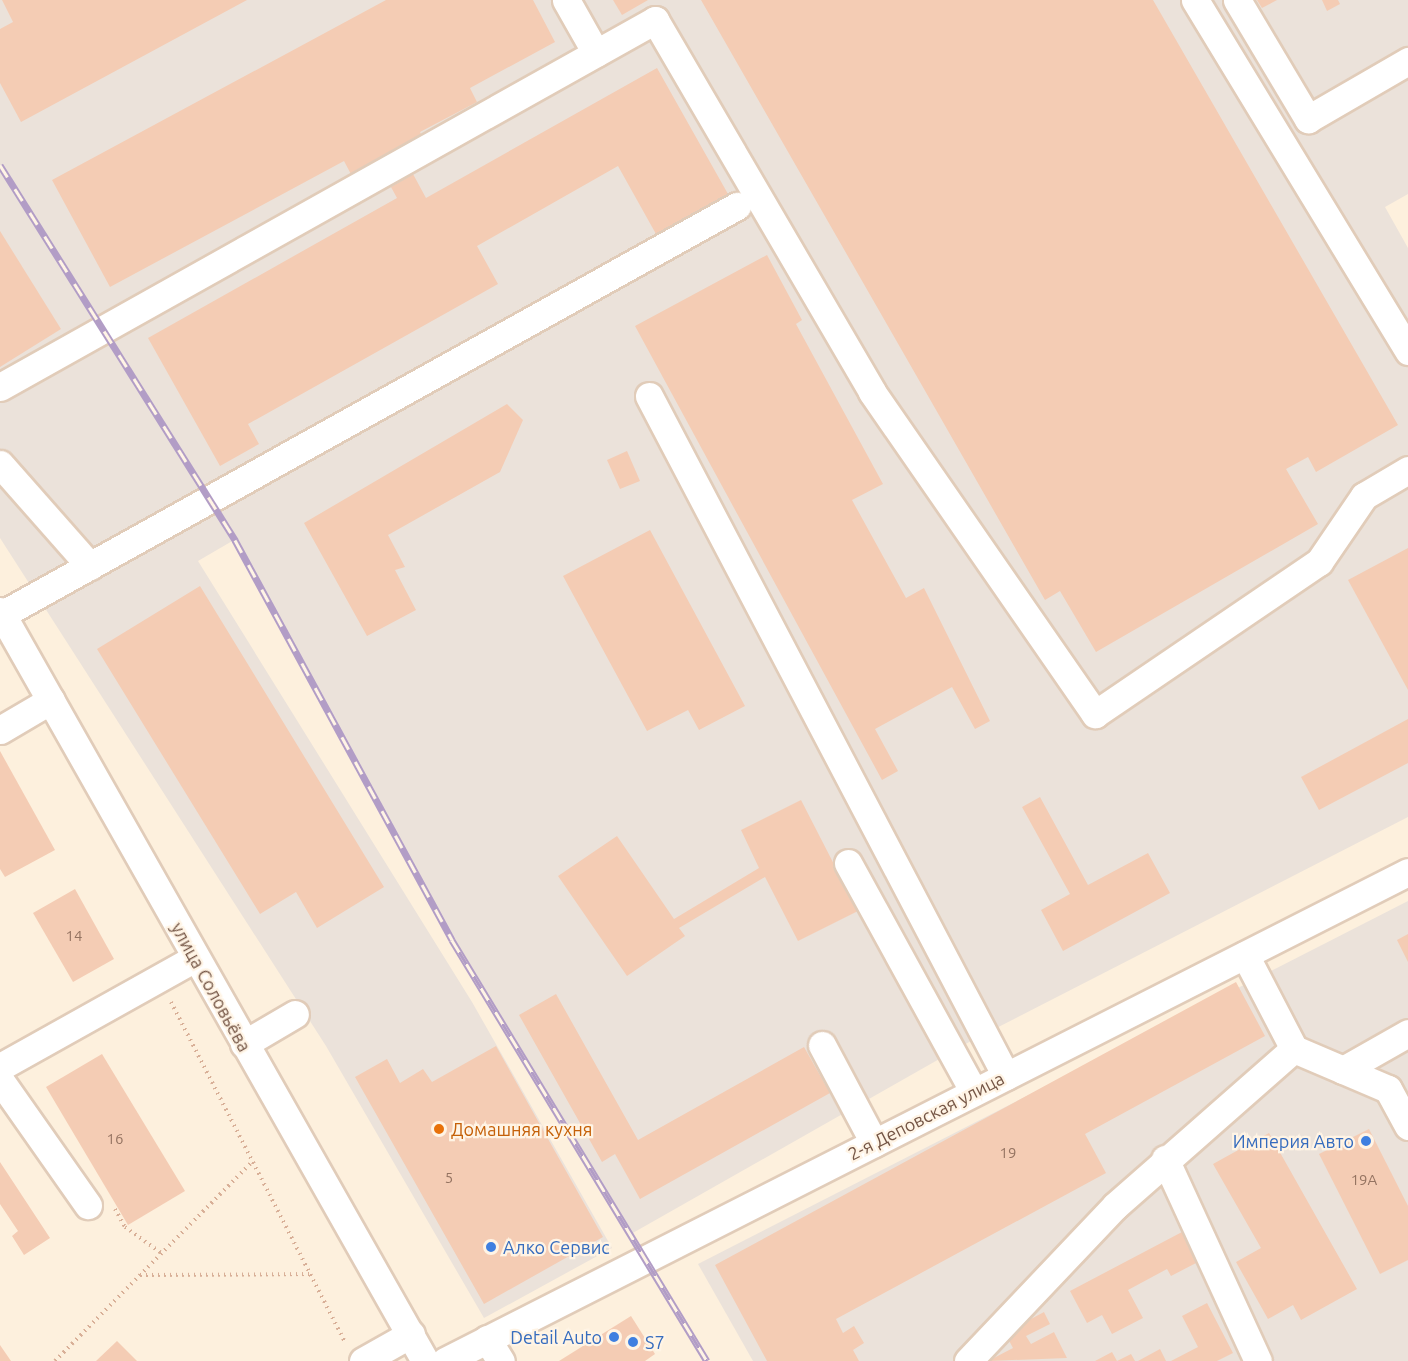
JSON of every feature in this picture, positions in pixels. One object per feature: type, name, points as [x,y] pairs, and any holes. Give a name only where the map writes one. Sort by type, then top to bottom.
[{"type":"street","points":[[566,0],[596,53]]},
{"type":"street","points":[[1195,0],[1408,351]]},
{"type":"street","points":[[1237,0],[1308,119],[1408,61]]},
{"type":"street","points":[[0,387],[656,20],[872,392],[1095,714],[1319,562],[1364,496],[1408,471]]},
{"type":"street","points":[[1,613],[90,566],[737,206]]},
{"type":"street","points":[[650,396],[1006,1076]]},
{"type":"street","points":[[0,464],[90,566]]},
{"type":"street","name":"улица Соловьёва","points":[[1,613],[425,1361]]},
{"type":"street","points":[[0,730],[51,700]]},
{"type":"street","points":[[848,863],[974,1092]]},
{"type":"street","name":"2-я Деповская улица","points":[[445,1361],[494,1350],[874,1143],[1408,872]]},
{"type":"street","points":[[1245,955],[1294,1049],[1388,1089],[1408,1126]]},
{"type":"street","points":[[0,1066],[166,972],[195,958]]},
{"type":"street","points":[[244,1044],[295,1014]]},
{"type":"street","points":[[1343,1070],[1408,1033]]},
{"type":"street","points":[[822,1045],[874,1143]]},
{"type":"street","points":[[968,1361],[1165,1160],[1294,1049]]},
{"type":"street","points":[[0,1080],[88,1205]]},
{"type":"street","points":[[1165,1160],[1258,1361]]},
{"type":"street","points":[[357,1356],[411,1334]]},
{"type":"path","points":[[166,972],[166,993],[309,1274],[357,1356]]},
{"type":"path","points":[[55,1361],[252,1162]]},
{"type":"path","points":[[139,1275],[309,1274]]},
{"type":"shaded area","points":[[0,0],[1408,0],[1408,194],[1385,207],[1408,248],[1408,817],[971,1041],[631,1234],[426,893],[234,540],[198,561],[472,1002],[612,1248],[484,1318],[326,1046],[0,538]]},
{"type":"shaded area","points":[[1408,901],[1408,1361],[753,1361],[698,1264]]},
{"type":"building","points":[[2,0],[247,0],[21,122],[0,83],[0,29],[13,22]]},
{"type":"building","points":[[386,0],[533,0],[555,42],[470,88],[477,102],[420,132],[424,140],[353,178],[344,161],[110,287],[52,180]]},
{"type":"building","points":[[613,0],[648,0],[622,15]]},
{"type":"building","points":[[701,0],[1153,0],[1398,425],[1316,472],[1308,457],[1286,469],[1318,524],[1096,652],[1060,591],[1045,600]]},
{"type":"building","points":[[1257,0],[1277,0],[1262,8]]},
{"type":"building","points":[[1322,0],[1338,0],[1340,4],[1327,11]]},
{"type":"building","points":[[657,68],[728,194],[656,234],[618,166],[477,246],[498,284],[248,424],[259,444],[220,466],[148,338],[397,198],[391,187],[413,174],[426,198]]},
{"type":"building","points":[[0,231],[61,329],[0,367]]},
{"type":"building","points":[[767,255],[802,320],[796,324],[883,484],[852,500],[906,598],[924,588],[990,721],[975,729],[952,687],[875,729],[898,771],[882,780],[635,326]]},
{"type":"building","points":[[507,404],[523,420],[500,472],[388,535],[405,567],[395,570],[416,610],[367,636],[304,523]]},
{"type":"building","points":[[627,451],[640,481],[620,489],[607,460]]},
{"type":"building","points":[[650,530],[745,706],[699,730],[688,710],[647,731],[563,576]]},
{"type":"building","points":[[1408,548],[1408,690],[1348,580]]},
{"type":"building","points":[[200,586],[384,887],[317,928],[296,892],[260,914],[97,649]]},
{"type":"building","points":[[1408,719],[1408,763],[1319,810],[1301,777]]},
{"type":"building","points":[[0,751],[55,850],[5,877],[0,869]]},
{"type":"building","points":[[1040,797],[1088,885],[1148,853],[1170,893],[1063,951],[1041,910],[1070,894],[1022,807]]},
{"type":"building","points":[[801,800],[858,911],[798,941],[765,877],[679,928],[685,936],[627,976],[558,876],[617,836],[674,919],[759,868],[741,830]]},
{"type":"building","points":[[75,889],[114,959],[73,982],[33,913]]},
{"type":"building","points":[[1408,934],[1408,962],[1397,940]]},
{"type":"building","points":[[1236,982],[1265,1036],[1085,1134],[1106,1173],[836,1319],[843,1333],[854,1326],[864,1343],[853,1350],[859,1361],[767,1361],[715,1265]]},
{"type":"building","points":[[556,994],[638,1140],[804,1047],[830,1093],[640,1199],[615,1154],[602,1162],[519,1015]]},
{"type":"building","points":[[496,1046],[603,1237],[484,1304],[355,1077],[387,1059],[400,1083],[423,1069],[432,1082]]},
{"type":"building","points":[[102,1054],[185,1191],[128,1225],[46,1087]]},
{"type":"building","points":[[1369,1129],[1408,1206],[1408,1260],[1380,1274],[1319,1154]]},
{"type":"building","points":[[1269,1133],[1357,1289],[1301,1320],[1293,1305],[1268,1319],[1236,1262],[1261,1248],[1213,1164]]},
{"type":"building","points":[[0,1162],[50,1238],[24,1255],[12,1236],[18,1231],[0,1204]]},
{"type":"building","points":[[1182,1232],[1198,1262],[1171,1276],[1167,1269],[1128,1290],[1143,1318],[1112,1334],[1102,1315],[1087,1323],[1070,1291]]},
{"type":"building","points":[[1207,1303],[1233,1353],[1217,1361],[1171,1361],[1198,1347],[1182,1316]]},
{"type":"building","points":[[1044,1312],[1050,1324],[1026,1336],[1031,1344],[1054,1332],[1067,1358],[988,1361],[1013,1348],[1005,1333]]},
{"type":"building","points":[[631,1316],[655,1354],[645,1361],[559,1361]]},
{"type":"building","points":[[117,1341],[137,1361],[96,1361]]},
{"type":"building","points":[[0,1345],[11,1361],[0,1361]]},
{"type":"building","points":[[1160,1349],[1166,1361],[1138,1361]]},
{"type":"building","points":[[1112,1352],[1117,1361],[1095,1361]]},
{"type":"building","points":[[1131,1354],[1135,1361],[1117,1361]]},
{"type":"railway","points":[[0,165],[235,540],[452,940],[707,1361]]},
{"type":"place","name":"Домашняя кухня","points":[[439,1129]]},
{"type":"place","name":"Империя Авто","points":[[1366,1141]]},
{"type":"place","name":"Алко Сервис","points":[[491,1247]]},
{"type":"place","name":"Detail Auto","points":[[614,1337]]},
{"type":"place","name":"S7","points":[[633,1342]]}]
